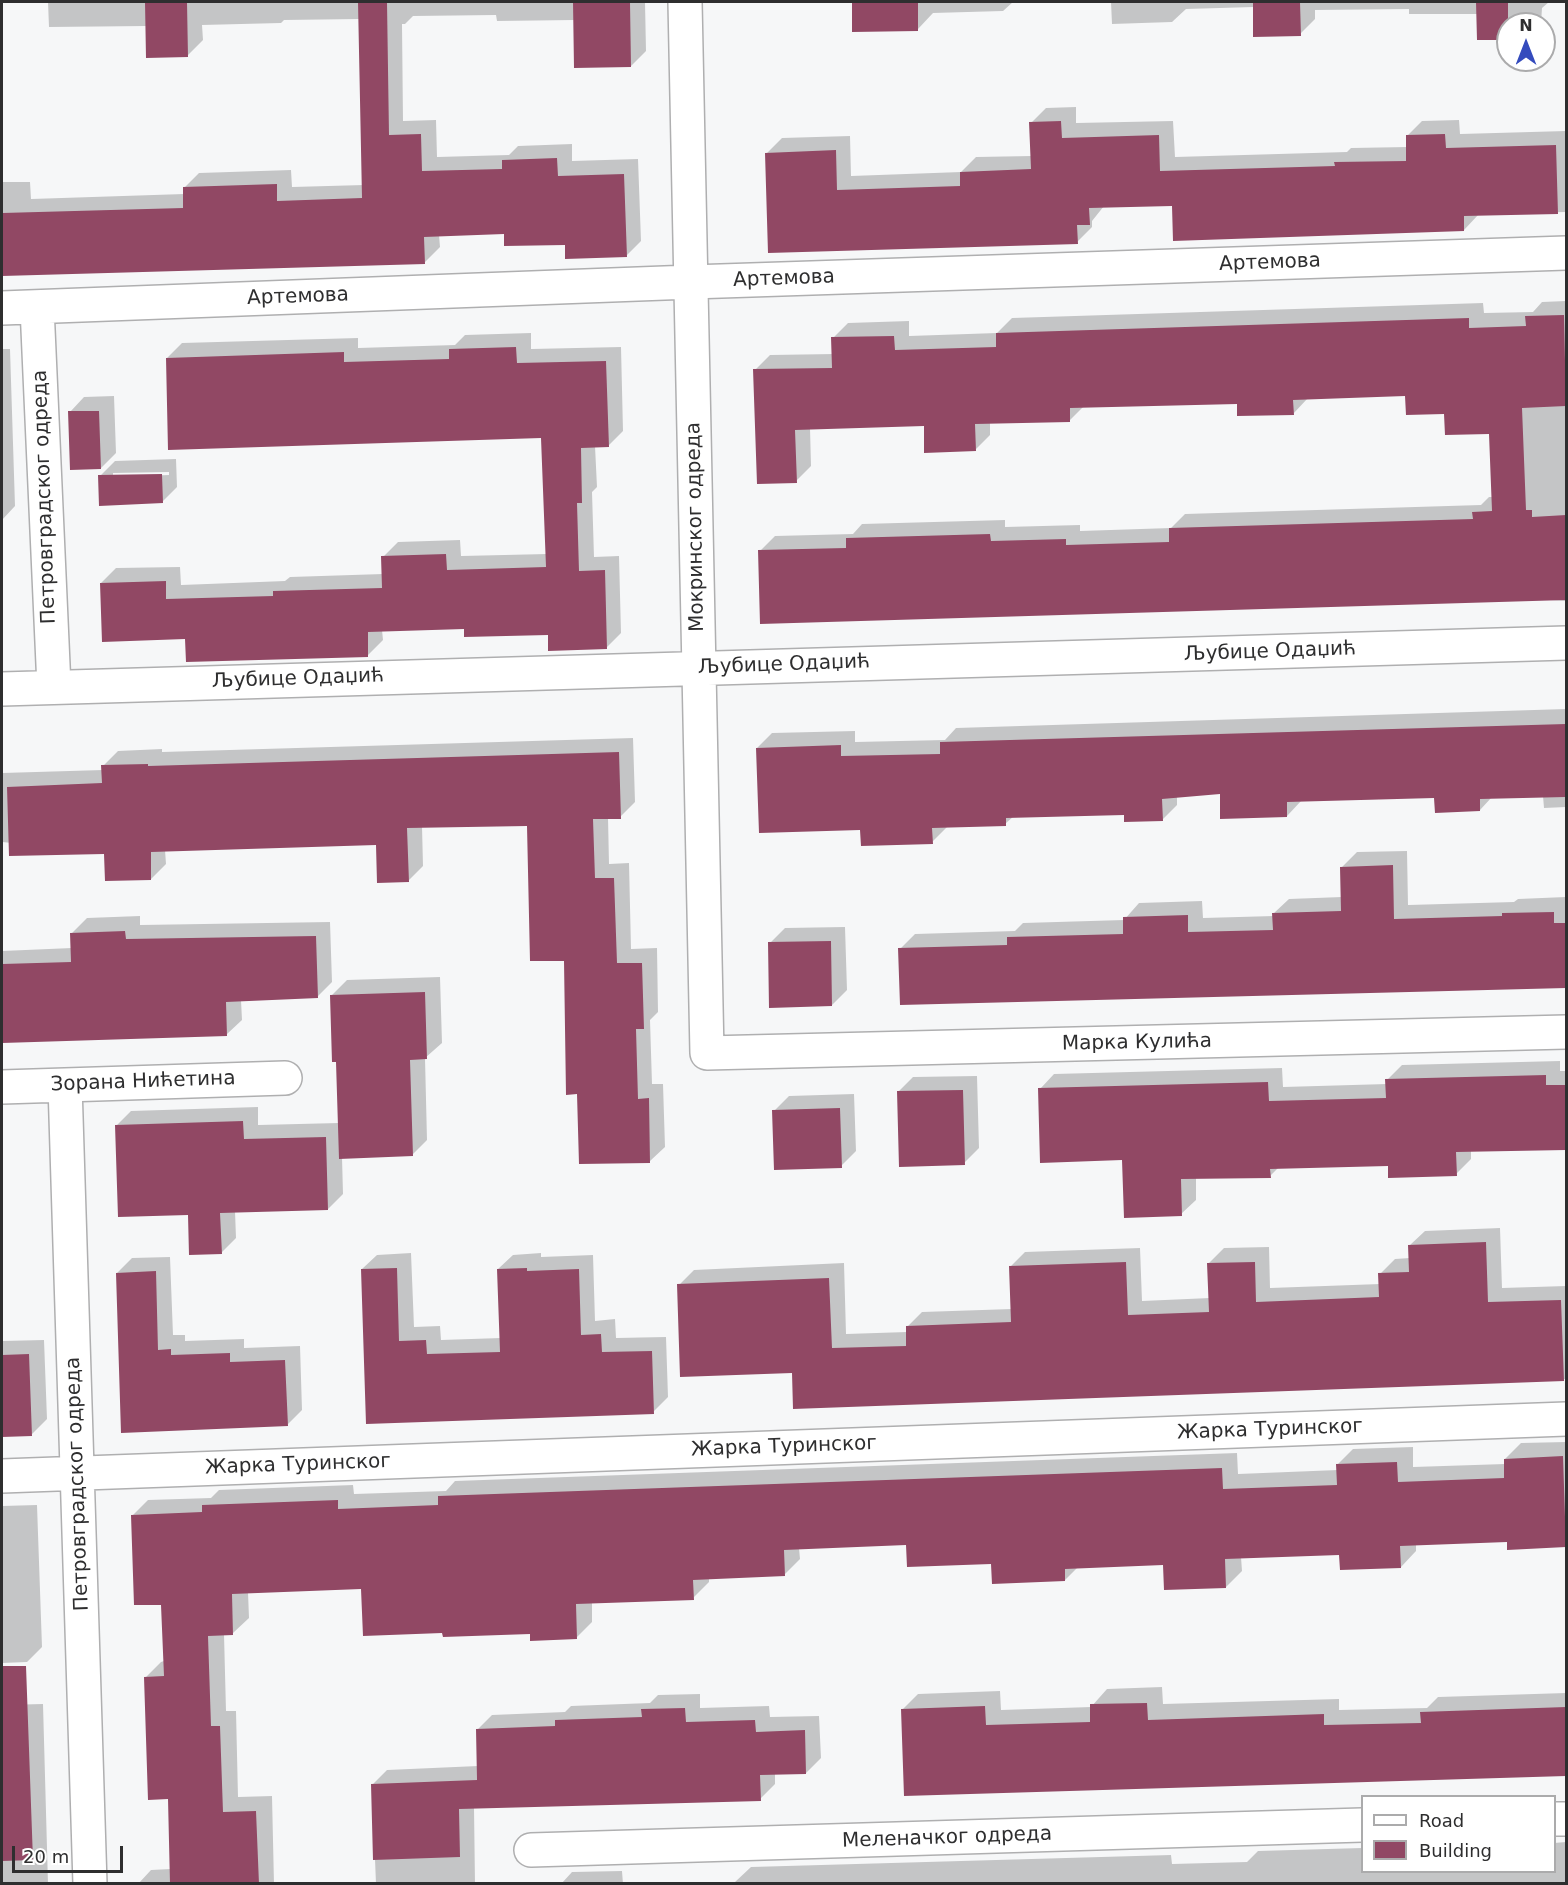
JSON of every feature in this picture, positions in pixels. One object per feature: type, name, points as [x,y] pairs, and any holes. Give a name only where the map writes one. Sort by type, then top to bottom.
[{"type":"street","name":"Мокринског одреда","points":[[685,2],[707,1053]]},
{"type":"street","name":"Артемова","points":[[2,308],[691,282],[1566,254]]},
{"type":"street","name":"Петровградског одреда","points":[[37,307],[54,687]]},
{"type":"street","name":"Љубице Одаџић","points":[[2,689],[1566,643]]},
{"type":"street","name":"Марка Кулића","points":[[707,1053],[1566,1032]]},
{"type":"street","name":"Зорана Нићетина","points":[[2,1087],[285,1078]]},
{"type":"street","name":"Петровградског одреда","points":[[65,1085],[90,1884]]},
{"type":"street","name":"Жарка Туринског","points":[[2,1476],[1566,1419]]},
{"type":"street","name":"Меленачког одреда","points":[[531,1850],[1361,1825]]},
{"type":"building","points":[[145,2],[187,2],[188,57],[146,58]]},
{"type":"building","points":[[358,2],[387,2],[389,135],[421,134],[422,171],[502,169],[502,160],[557,158],[558,176],[624,174],[627,257],[565,259],[565,245],[504,246],[504,234],[424,237],[425,264],[2,276],[2,213],[183,208],[183,187],[277,184],[277,201],[362,198]]},
{"type":"building","points":[[573,2],[630,2],[631,67],[574,68]]},
{"type":"building","points":[[852,2],[918,2],[918,31],[852,32]]},
{"type":"building","points":[[1253,2],[1300,2],[1301,36],[1253,37]]},
{"type":"building","points":[[1476,2],[1508,2],[1508,12],[1496,12],[1496,40],[1477,40]]},
{"type":"building","points":[[1061,121],[1062,138],[1159,135],[1160,171],[1335,166],[1334,162],[1406,161],[1406,135],[1445,134],[1446,148],[1556,145],[1558,214],[1464,216],[1464,231],[1173,241],[1172,206],[1089,208],[1090,225],[1077,225],[1078,244],[768,253],[765,153],[836,150],[837,190],[960,186],[960,172],[1031,169],[1029,122]]},
{"type":"building","points":[[1564,315],[1566,406],[1522,408],[1526,510],[1532,510],[1532,517],[1566,515],[1566,600],[760,624],[758,550],[846,548],[846,538],[990,534],[991,541],[1066,539],[1066,545],[1169,542],[1169,528],[1473,519],[1472,512],[1492,511],[1489,434],[1445,435],[1444,414],[1406,415],[1405,396],[1293,400],[1294,415],[1237,416],[1237,404],[1070,408],[1070,422],[975,424],[976,451],[924,453],[924,426],[795,430],[797,483],[757,484],[753,369],[832,368],[831,337],[894,336],[895,350],[996,347],[996,333],[1469,318],[1469,328],[1526,326],[1525,316]]},
{"type":"building","points":[[516,347],[517,363],[606,361],[609,447],[581,448],[582,503],[577,503],[579,571],[605,570],[607,649],[548,651],[548,635],[464,637],[464,629],[368,632],[368,657],[186,662],[185,639],[102,642],[100,583],[166,581],[166,599],[273,596],[273,591],[382,588],[381,556],[446,554],[447,570],[546,567],[541,438],[168,450],[166,358],[344,352],[344,362],[449,359],[449,349]]},
{"type":"building","points":[[68,411],[99,411],[101,469],[70,470]]},
{"type":"building","points":[[162,474],[163,503],[99,506],[98,475]]},
{"type":"building","points":[[1566,724],[1566,797],[1480,799],[1480,811],[1435,813],[1434,798],[1287,802],[1287,817],[1220,819],[1220,794],[1162,799],[1163,821],[1124,822],[1124,815],[1006,818],[1006,826],[932,828],[933,844],[861,846],[860,830],[759,833],[756,748],[841,745],[841,756],[940,754],[940,742]]},
{"type":"building","points":[[619,752],[621,819],[593,819],[595,878],[614,878],[617,963],[642,963],[644,1029],[636,1029],[638,1099],[649,1098],[650,1163],[579,1164],[577,1094],[566,1095],[564,961],[530,961],[527,826],[407,828],[409,882],[377,883],[376,845],[151,852],[151,880],[105,881],[104,854],[9,856],[7,787],[102,783],[101,765],[148,764],[148,766]]},
{"type":"building","points":[[1393,865],[1394,919],[1554,912],[1554,923],[1566,923],[1566,988],[900,1005],[898,948],[1007,945],[1007,937],[1123,934],[1123,917],[1188,915],[1188,932],[1273,930],[1272,913],[1341,911],[1340,867]]},
{"type":"building","points":[[125,931],[126,939],[316,936],[318,998],[226,1002],[227,1036],[2,1043],[2,964],[71,962],[70,933]]},
{"type":"building","points":[[831,941],[832,1006],[769,1008],[768,942]]},
{"type":"building","points":[[425,992],[427,1059],[410,1060],[413,1156],[339,1159],[336,1062],[332,1062],[330,995]]},
{"type":"building","points":[[1546,1075],[1546,1085],[1566,1085],[1566,1150],[1456,1152],[1457,1176],[1388,1178],[1388,1166],[1270,1169],[1271,1178],[1181,1179],[1182,1216],[1124,1218],[1122,1160],[1040,1163],[1038,1088],[1268,1082],[1269,1101],[1386,1098],[1385,1079]]},
{"type":"building","points":[[963,1090],[965,1165],[899,1167],[897,1091]]},
{"type":"building","points":[[840,1108],[842,1168],[774,1170],[772,1110]]},
{"type":"building","points":[[243,1121],[244,1139],[326,1137],[328,1210],[220,1213],[222,1254],[189,1255],[188,1215],[118,1217],[115,1125]]},
{"type":"building","points":[[1486,1242],[1488,1302],[1561,1300],[1564,1381],[793,1409],[792,1373],[680,1377],[677,1284],[829,1278],[832,1348],[906,1346],[906,1326],[1011,1322],[1009,1266],[1126,1262],[1128,1315],[1209,1312],[1207,1263],[1255,1262],[1256,1302],[1379,1297],[1378,1273],[1409,1272],[1408,1245]]},
{"type":"building","points":[[397,1268],[399,1341],[426,1340],[427,1354],[500,1352],[497,1269],[527,1268],[527,1271],[579,1269],[581,1335],[601,1334],[602,1352],[652,1351],[654,1414],[366,1424],[361,1269]]},
{"type":"building","points":[[156,1271],[158,1350],[171,1349],[171,1355],[230,1353],[230,1362],[285,1360],[288,1426],[121,1433],[116,1273]]},
{"type":"building","points":[[29,1354],[32,1436],[2,1437],[2,1355]]},
{"type":"building","points":[[1563,1456],[1566,1547],[1507,1550],[1507,1542],[1400,1546],[1401,1568],[1340,1570],[1339,1555],[1225,1559],[1226,1588],[1164,1590],[1163,1565],[1065,1569],[1065,1581],[992,1584],[991,1564],[907,1567],[906,1545],[784,1550],[785,1576],[693,1580],[694,1600],[576,1604],[577,1639],[530,1641],[530,1634],[443,1637],[442,1633],[363,1636],[361,1589],[232,1594],[233,1635],[208,1636],[211,1726],[220,1726],[223,1812],[256,1811],[259,1884],[170,1884],[168,1799],[148,1800],[144,1677],[164,1676],[161,1605],[134,1605],[131,1515],[202,1512],[202,1505],[338,1500],[338,1509],[438,1505],[438,1496],[1222,1468],[1223,1489],[1337,1485],[1336,1464],[1397,1462],[1398,1482],[1504,1478],[1504,1459]]},
{"type":"building","points":[[2,1666],[26,1666],[33,1860],[2,1861]]},
{"type":"building","points":[[1147,1703],[1148,1720],[1324,1714],[1324,1725],[1421,1723],[1420,1712],[1566,1707],[1566,1776],[904,1796],[901,1709],[985,1706],[986,1725],[1090,1722],[1090,1704]]},
{"type":"building","points":[[685,1708],[686,1722],[755,1720],[756,1732],[805,1730],[806,1774],[760,1775],[761,1801],[459,1809],[460,1857],[373,1860],[371,1784],[477,1780],[476,1729],[555,1726],[555,1720],[642,1717],[641,1709]]}]
